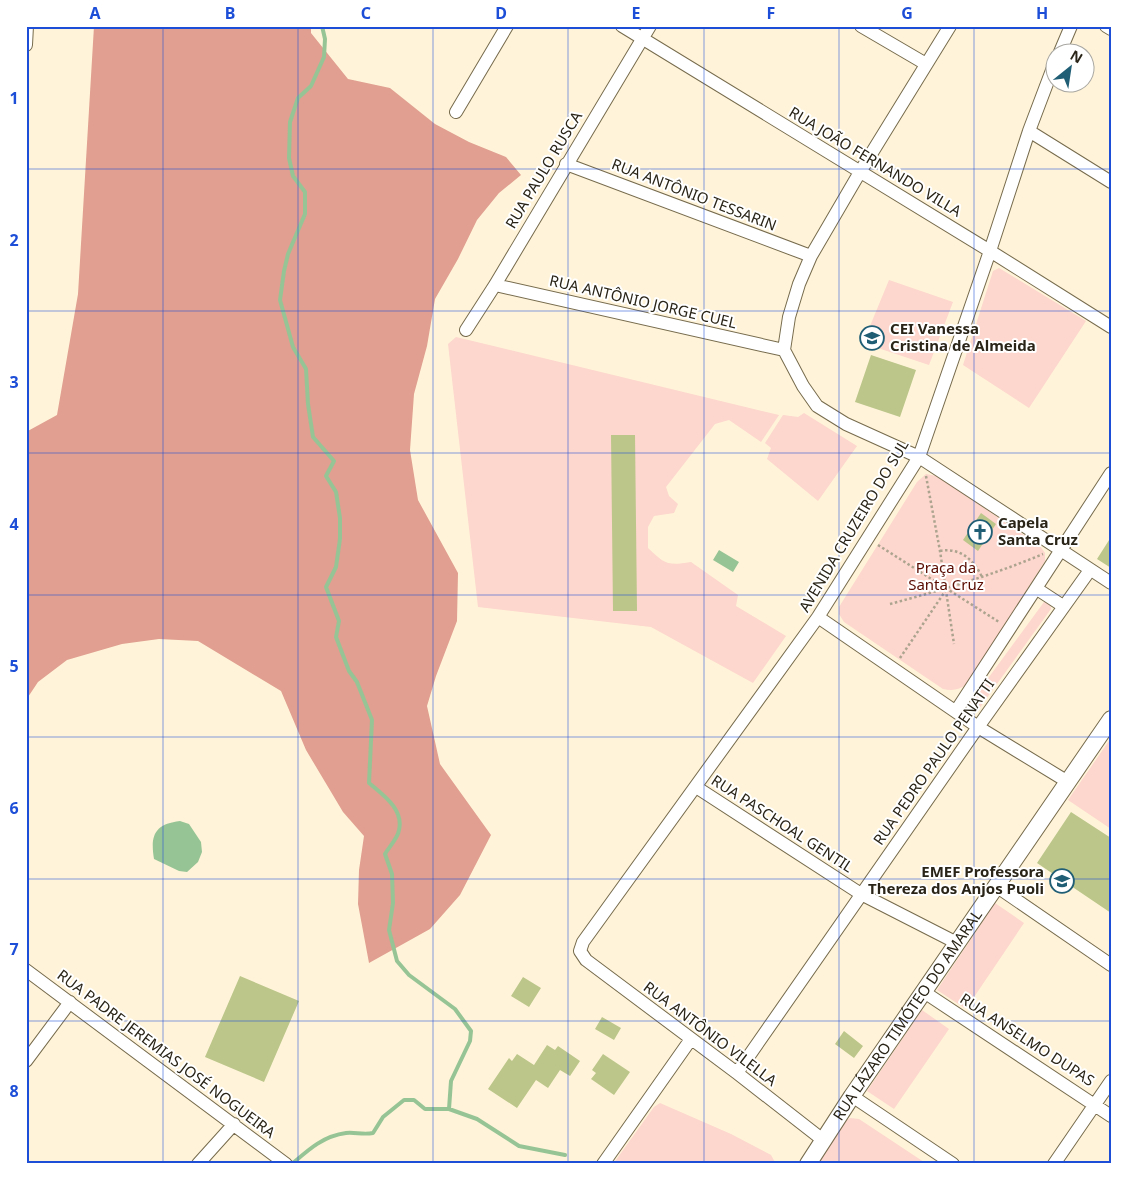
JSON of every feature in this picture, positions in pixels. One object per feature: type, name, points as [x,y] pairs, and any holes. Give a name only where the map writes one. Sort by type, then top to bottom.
[{"type":"main road","name":"RUA LÁZARO TIMÓTEO DO AMARAL","points":[[808,1164],[852,1096],[1111,719]]},
{"type":"street","points":[[26,45],[27,26]]},
{"type":"street","points":[[456,112],[507,26]]},
{"type":"street","name":"RUA JOÃO FERNANDO VILLA","points":[[622,26],[1111,327]]},
{"type":"street","name":"RUA PAULO RUSCA","points":[[466,330],[495,285],[650,26]]},
{"type":"street","points":[[861,26],[926,64]]},
{"type":"street","points":[[950,26],[860,172],[811,256],[799,284],[789,317],[784,350],[817,406],[846,424],[919,457],[1111,583]]},
{"type":"street","points":[[1064,42],[1071,26]]},
{"type":"street","points":[[1106,26],[1111,29]]},
{"type":"street","name":"AVENIDA CRUZEIRO DO SUL","points":[[580,951],[583,942],[818,618],[919,457],[1044,91]]},
{"type":"street","points":[[1029,131],[1111,182]]},
{"type":"street","name":"RUA ANTÔNIO TESSARIN","points":[[566,164],[811,256]]},
{"type":"street","name":"RUA ANTÔNIO JORGE CUEL","points":[[495,285],[784,350]]},
{"type":"street","points":[[956,711],[1111,474]]},
{"type":"street","name":"RUA PEDRO PAULO PENATTI","points":[[737,1073],[1090,570]]},
{"type":"street","points":[[1037,589],[1063,606]]},
{"type":"street","points":[[818,618],[978,727],[1068,782]]},
{"type":"street","name":"RUA PASCHOAL GENTIL","points":[[696,787],[861,894],[957,943]]},
{"type":"street","points":[[996,886],[1111,965]]},
{"type":"street","name":"RUA ANTÔNIO VILELLA","points":[[580,951],[586,960],[823,1140]]},
{"type":"street","name":"RUA PADRE JEREMIAS JOSÉ NOGUEIRA","points":[[26,970],[286,1164]]},
{"type":"street","name":"RUA ANSELMO DUPAS","points":[[924,992],[1111,1116]]},
{"type":"street","points":[[26,1061],[70,1002]]},
{"type":"street","points":[[603,1164],[691,1039]]},
{"type":"street","points":[[1054,1164],[1111,1082]]},
{"type":"street","points":[[852,1096],[953,1164]]},
{"type":"street","points":[[198,1164],[234,1124]]},
{"type":"path","points":[[926,474],[954,644]]},
{"type":"path","points":[[878,545],[1004,626]]},
{"type":"path","points":[[940,551],[954,551],[970,558],[982,577]]},
{"type":"path","points":[[890,604],[946,589],[1045,553]]},
{"type":"path","points":[[900,659],[946,589]]},
{"type":"green space","points":[[999,268],[1086,321],[1029,408],[963,365],[993,271]]},
{"type":"green space","points":[[889,280],[953,302],[929,365],[863,343]]},
{"type":"green space","points":[[456,337],[779,415],[761,442],[729,420],[715,424],[666,487],[669,496],[678,504],[674,513],[654,516],[648,527],[648,548],[663,561],[671,564],[691,562],[738,595],[736,606],[786,636],[753,683],[651,627],[478,607],[448,344]]},
{"type":"green space","points":[[804,413],[857,446],[818,501],[767,459],[771,448],[765,443],[783,415],[798,417]]},
{"type":"green space","name":"Praça da Santa Cruz","points":[[926,474],[937,476],[1040,546],[1045,553],[1045,561],[967,684],[953,690],[943,689],[844,622],[839,614],[839,607],[917,482]]},
{"type":"green space","points":[[1044,602],[1050,603],[1051,609],[976,713],[967,707]]},
{"type":"green space","points":[[1111,738],[1111,829],[1068,800]]},
{"type":"green space","points":[[995,903],[1024,923],[966,1009],[937,990]]},
{"type":"green space","points":[[922,1010],[949,1029],[894,1109],[867,1091]]},
{"type":"green space","points":[[660,1103],[731,1134],[771,1155],[776,1164],[613,1164],[654,1107]]},
{"type":"green space","points":[[850,1118],[859,1119],[927,1164],[818,1164],[844,1122]]},
{"type":"shaded area","points":[[94,26],[311,26],[311,33],[348,79],[390,88],[435,124],[469,142],[506,157],[521,175],[499,193],[477,220],[458,259],[435,299],[427,346],[414,394],[410,450],[418,500],[458,573],[457,621],[427,706],[440,764],[491,835],[460,895],[430,929],[369,963],[358,904],[359,870],[364,836],[343,812],[306,750],[281,691],[198,641],[159,639],[122,644],[67,660],[38,682],[26,700],[26,432],[57,415],[78,294]]},
{"type":"shaded area","points":[[719,550],[739,562],[733,572],[713,560]]},
{"type":"shaded area","points":[[180,821],[189,824],[201,842],[202,852],[198,862],[187,872],[179,871],[154,859],[153,843],[156,832],[165,825]]},
{"type":"building","points":[[871,355],[916,370],[900,417],[855,402]]},
{"type":"building","points":[[611,435],[635,435],[637,611],[613,611]]},
{"type":"building","name":"Capela Santa Cruz","points":[[981,513],[996,524],[978,551],[963,540]]},
{"type":"building","points":[[1111,537],[1111,568],[1097,559]]},
{"type":"building","points":[[1071,812],[1111,838],[1111,913],[1037,863]]},
{"type":"building","points":[[240,976],[299,1001],[264,1082],[205,1057]]},
{"type":"building","points":[[523,977],[541,988],[529,1007],[511,996]]},
{"type":"building","points":[[602,1017],[621,1028],[614,1040],[595,1029]]},
{"type":"building","points":[[844,1031],[863,1046],[854,1058],[835,1044]]},
{"type":"building","points":[[547,1045],[555,1050],[558,1046],[580,1061],[570,1076],[560,1070],[548,1088],[536,1080],[517,1108],[488,1089],[509,1058],[512,1061],[517,1054],[534,1065]]},
{"type":"building","points":[[603,1054],[630,1072],[614,1095],[591,1079],[596,1073],[592,1070]]},
{"type":"waterway","points":[[322,26],[325,39],[324,57],[311,86],[298,98],[290,122],[289,158],[293,176],[305,192],[305,214],[288,254],[280,300],[293,347],[306,369],[308,404],[313,437],[334,461],[326,476],[336,492],[340,518],[340,539],[336,567],[326,587],[339,621],[336,637],[349,671],[357,682],[372,720],[369,783],[391,803],[400,822],[397,836],[385,854],[392,874],[393,903],[389,930],[397,961],[409,975],[455,1009],[471,1031],[470,1041],[451,1081],[449,1109]]},
{"type":"waterway","points":[[292,1164],[310,1149],[330,1137],[346,1133],[373,1133],[383,1117],[404,1100],[414,1100],[425,1109],[449,1109],[477,1119],[519,1146],[565,1155]]},
{"type":"place","name":"CEI Vanessa Cristina de Almeida","points":[[872,338]]},
{"type":"place","name":"Capela Santa Cruz","points":[[980,532]]},
{"type":"place","name":"EMEF Professora Thereza dos Anjos Puoli","points":[[1062,881]]}]
